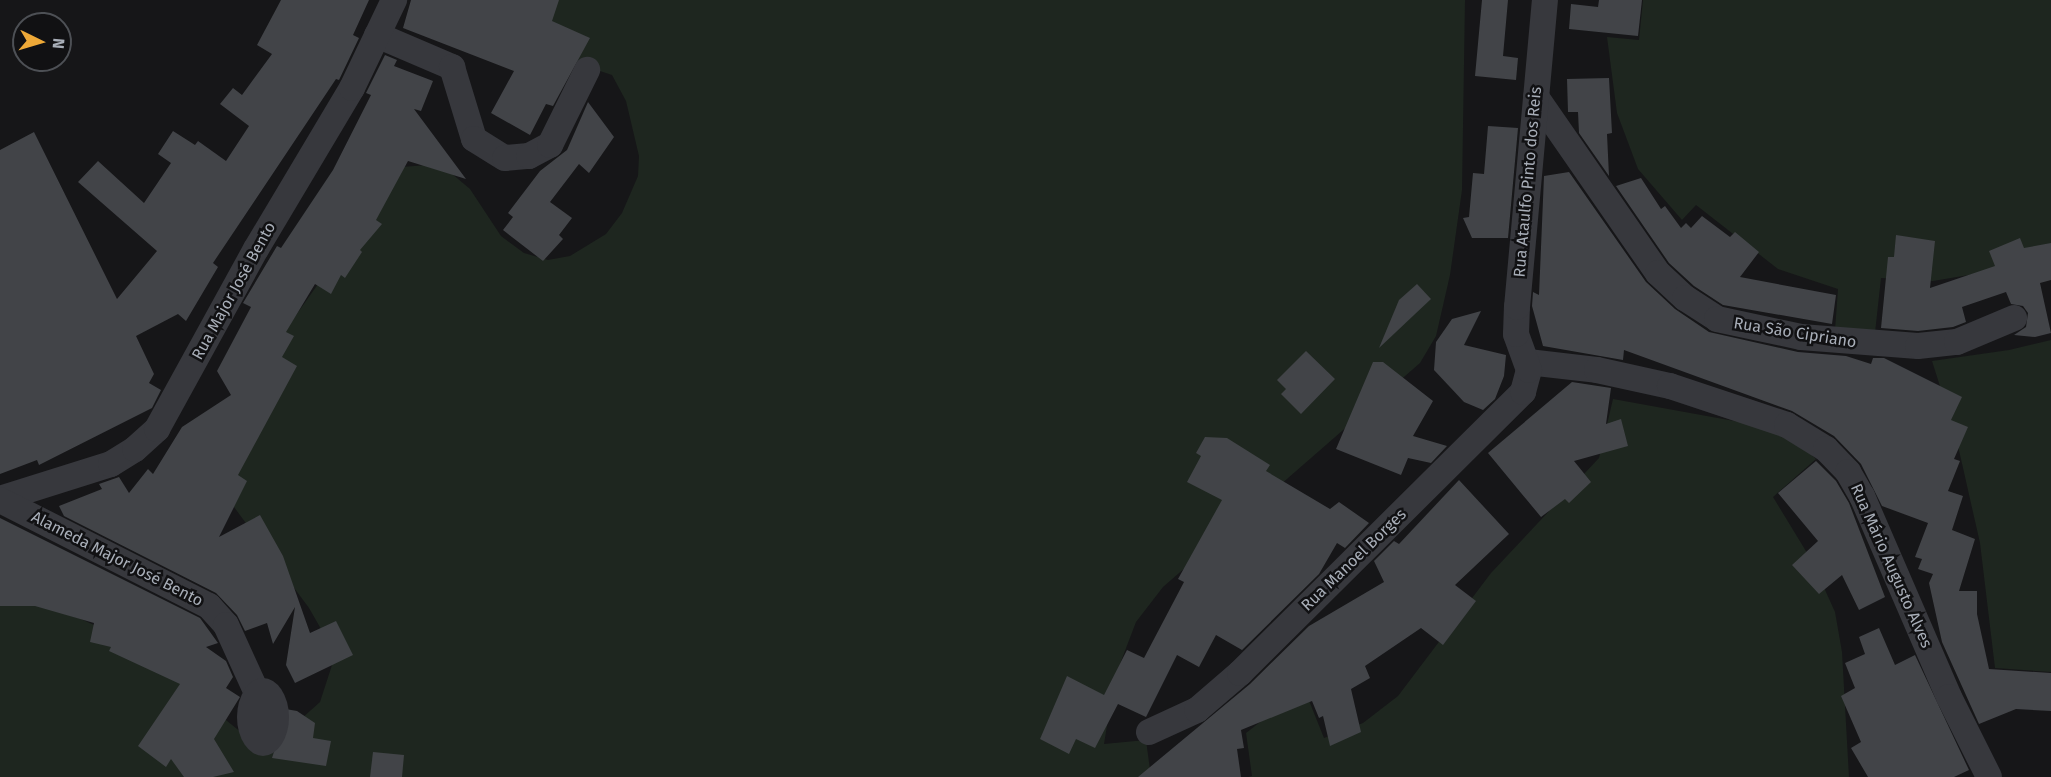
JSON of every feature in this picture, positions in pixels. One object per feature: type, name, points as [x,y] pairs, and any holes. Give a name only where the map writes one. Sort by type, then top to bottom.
[{"type":"street","name":"Rua Major José Bento","points":[[0,499],[111,464],[135,449],[157,429],[256,249],[352,88],[394,0]]},
{"type":"street","name":"Rua Ataulfo Pinto dos Reis","points":[[1528,363],[1518,341],[1517,307],[1545,0]]},
{"type":"street","points":[[377,35],[452,67],[474,139],[490,152],[505,158],[529,156],[550,145],[586,70]]},
{"type":"street","name":"Rua São Cipriano","points":[[1536,97],[1658,273],[1685,298],[1717,319],[1801,337],[1918,346],[1957,342],[2014,318]]},
{"type":"street","name":"Rua Manoel Borges","points":[[1149,732],[1197,710],[1240,673],[1518,400],[1528,379],[1528,363]]},
{"type":"street","name":"Rua Mário Augusto Alves","points":[[1528,363],[1597,370],[1670,386],[1787,425],[1826,448],[1848,472],[1862,496],[1949,697],[1989,777]]},
{"type":"street","name":"Alameda Major José Bento","points":[[0,499],[209,606],[226,625],[257,693]]},
{"type":"shaded area","points":[[495,0],[1465,0],[1462,190],[1450,275],[1436,336],[1420,363],[1163,587],[1136,622],[1115,677],[1104,744],[1146,740],[1151,777],[0,777],[0,594],[81,619],[109,632],[175,679],[247,737],[275,733],[301,719],[320,702],[332,665],[325,636],[309,608],[208,472],[289,325],[401,167],[428,165],[451,173],[470,189],[501,236],[524,253],[548,260],[570,256],[606,234],[622,213],[638,176],[639,156],[626,101],[612,75],[485,33]]},
{"type":"shaded area","points":[[1643,0],[2051,0],[2051,261],[1933,281],[1881,278],[1875,333],[1835,330],[1838,289],[1778,269],[1696,205],[1682,220],[1638,169],[1617,113],[1607,37],[1639,40]]},
{"type":"shaded area","points":[[2051,340],[2051,672],[1995,668],[1980,543],[1956,437],[1932,361],[2009,350]]},
{"type":"shaded area","points":[[1613,399],[1756,425],[1793,438],[1816,459],[1773,497],[1812,561],[1835,612],[1842,652],[1849,777],[1248,777],[1252,776],[1246,733],[1304,688],[1324,738],[1363,723],[1398,696],[1491,573],[1599,458]]},
{"type":"building","points":[[281,0],[369,0],[353,35],[359,38],[339,80],[336,79],[213,263],[218,267],[186,321],[178,314],[136,336],[154,374],[149,383],[161,390],[152,408],[39,465],[37,460],[0,474],[0,150],[34,132],[117,299],[157,251],[78,182],[98,161],[144,203],[171,163],[158,154],[173,131],[195,145],[198,141],[226,161],[249,126],[220,104],[233,88],[242,95],[272,54],[257,45]]},
{"type":"building","points":[[411,0],[559,0],[552,21],[590,38],[553,106],[546,104],[530,135],[491,113],[514,71],[403,28]]},
{"type":"building","points":[[1482,0],[1508,0],[1503,56],[1518,58],[1516,80],[1475,76]]},
{"type":"building","points":[[1599,0],[1642,0],[1638,36],[1569,29],[1571,4],[1598,7]]},
{"type":"building","points":[[385,55],[397,60],[394,66],[433,81],[421,111],[414,109],[466,179],[408,161],[376,220],[382,224],[360,250],[362,252],[345,278],[341,275],[331,294],[315,284],[286,332],[294,336],[282,357],[297,366],[238,475],[247,481],[219,537],[260,515],[283,556],[310,633],[336,621],[353,655],[295,683],[286,665],[295,607],[273,644],[267,623],[245,631],[237,615],[216,593],[64,516],[59,506],[102,489],[99,484],[119,477],[129,493],[148,469],[153,474],[182,427],[231,395],[217,371],[251,307],[243,303],[277,246],[281,248],[333,170],[371,95],[366,93]]},
{"type":"building","points":[[1609,78],[1612,133],[1607,134],[1609,176],[1579,133],[1578,112],[1568,112],[1567,79]]},
{"type":"building","points":[[588,102],[614,137],[589,173],[579,164],[550,202],[572,218],[559,235],[563,239],[543,261],[503,230],[513,217],[508,213],[540,171],[567,150]]},
{"type":"building","points":[[1488,126],[1518,128],[1508,238],[1472,238],[1463,218],[1469,217],[1473,173],[1484,174]]},
{"type":"building","points":[[1569,172],[1646,282],[1675,309],[1709,332],[1798,352],[1846,356],[1871,364],[1873,358],[1884,358],[1962,397],[1951,420],[1968,427],[1954,459],[1960,461],[1948,491],[1963,496],[1952,530],[1975,539],[1959,591],[1977,591],[1977,614],[1989,669],[2051,673],[2051,711],[2016,709],[1979,724],[1942,642],[1929,583],[1933,574],[1918,569],[1922,559],[1915,557],[1928,523],[1882,506],[1861,464],[1834,436],[1792,411],[1624,350],[1623,360],[1543,346],[1532,306],[1533,292],[1539,295],[1544,176]]},
{"type":"building","points":[[1641,178],[1661,209],[1665,206],[1681,228],[1686,223],[1691,228],[1702,216],[1730,237],[1735,232],[1759,252],[1740,277],[1836,295],[1832,324],[1723,305],[1694,286],[1669,263],[1616,186]]},
{"type":"building","points":[[1896,235],[1935,241],[1930,288],[1995,266],[1989,251],[2020,238],[2024,248],[2051,243],[2051,280],[2040,283],[2051,333],[2035,337],[2014,335],[2026,327],[2028,313],[2023,306],[2011,304],[2006,292],[1962,307],[1966,322],[1953,327],[1918,331],[1881,328],[1888,257],[1894,257]]},
{"type":"building","points":[[1417,284],[1431,299],[1379,348],[1399,300]]},
{"type":"building","points":[[1481,311],[1464,345],[1506,355],[1504,376],[1495,399],[1483,410],[1464,402],[1434,370],[1436,342],[1452,319]]},
{"type":"building","points":[[1306,351],[1335,379],[1301,414],[1281,394],[1286,389],[1277,380]]},
{"type":"building","points":[[1373,362],[1383,362],[1433,401],[1413,436],[1447,446],[1431,463],[1408,458],[1401,475],[1336,449]]},
{"type":"building","points":[[1572,382],[1611,388],[1606,424],[1621,419],[1628,446],[1574,461],[1591,482],[1569,503],[1565,499],[1541,517],[1488,453]]},
{"type":"building","points":[[1205,437],[1227,438],[1270,465],[1266,471],[1330,509],[1339,502],[1369,523],[1345,548],[1337,543],[1319,574],[1242,650],[1216,635],[1199,667],[1177,655],[1146,717],[1118,704],[1095,748],[1076,739],[1069,754],[1040,739],[1067,676],[1104,695],[1127,650],[1144,658],[1184,582],[1178,579],[1222,500],[1187,482],[1201,456],[1196,453]]},
{"type":"building","points":[[1816,461],[1836,481],[1849,503],[1885,597],[1859,610],[1842,575],[1819,594],[1792,565],[1818,541],[1778,493]]},
{"type":"building","points":[[1459,480],[1509,534],[1455,585],[1476,601],[1443,645],[1421,628],[1365,666],[1370,678],[1351,689],[1361,732],[1330,746],[1323,716],[1319,718],[1312,701],[1241,730],[1244,748],[1237,749],[1241,777],[1138,777],[1250,684],[1309,626],[1384,582],[1374,561],[1394,541],[1399,544]]},
{"type":"building","points":[[0,518],[200,618],[218,643],[206,647],[226,661],[233,677],[226,688],[240,697],[214,739],[234,772],[213,777],[184,777],[171,759],[166,767],[138,746],[180,684],[109,651],[111,647],[90,642],[94,623],[35,606],[0,606]]},
{"type":"building","points":[[1879,628],[1895,665],[1915,655],[1969,770],[1954,777],[1868,777],[1851,748],[1861,742],[1841,696],[1855,688],[1845,663],[1865,654],[1859,637]]},
{"type":"building","points":[[280,708],[297,711],[315,723],[313,738],[331,741],[326,766],[272,758],[281,730],[276,730]]},
{"type":"building","points":[[373,752],[404,755],[402,777],[370,777]]}]
